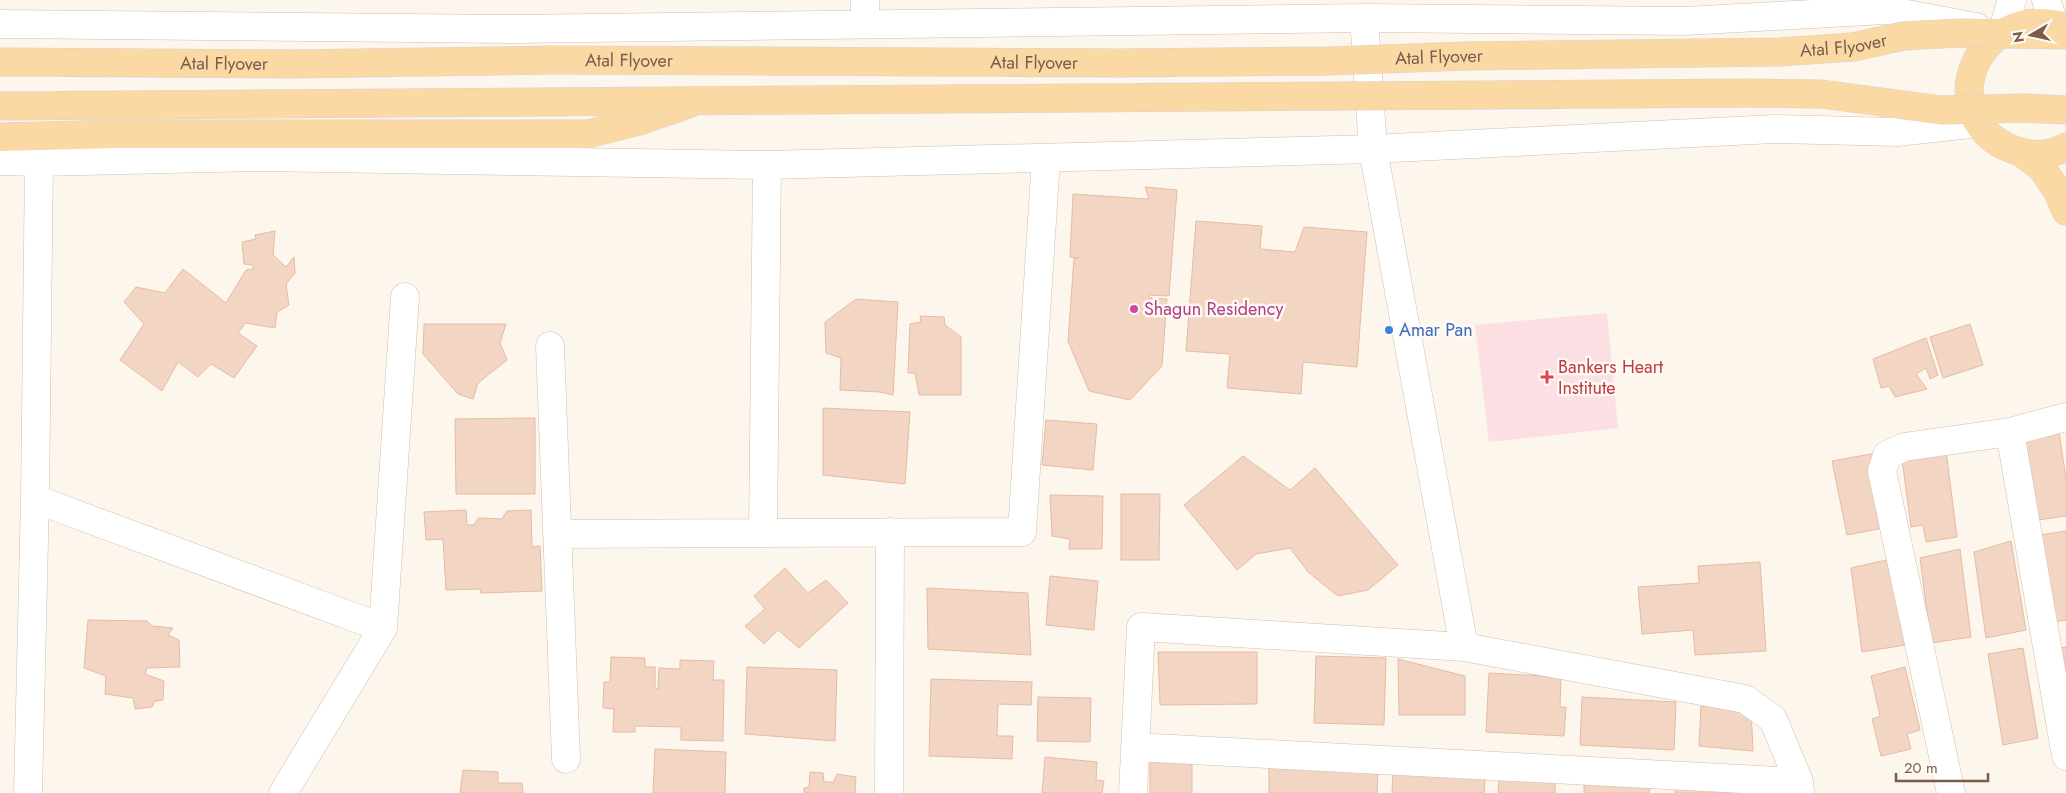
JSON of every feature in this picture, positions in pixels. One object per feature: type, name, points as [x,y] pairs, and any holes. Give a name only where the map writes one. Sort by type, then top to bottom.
[{"type":"main road","points":[[2060,23],[2033,20],[2016,23],[2001,30],[1986,43],[1976,58],[1969,84],[1973,111],[1979,123],[2005,147],[2035,155],[2049,153],[2066,147]]},
{"type":"main road","name":"Atal Flyover","points":[[0,62],[293,64],[553,60],[1120,64],[1329,61],[1467,56],[1779,52],[1852,47],[1903,36],[1959,33],[2060,23]]},
{"type":"main road","name":"Atal Flyover","points":[[0,106],[1756,93],[1821,94],[1942,110],[2024,108],[2066,110]]},
{"type":"main road","points":[[0,137],[137,134],[588,134],[639,121],[695,102]]},
{"type":"main road","points":[[2022,153],[2042,168],[2058,192],[2066,211]]},
{"type":"street","points":[[0,24],[513,29],[865,12],[1115,10],[1364,18],[1480,10],[1685,20],[1885,10],[2001,30],[2012,0]]},
{"type":"street","points":[[1364,18],[1373,149],[1464,647]]},
{"type":"street","points":[[0,161],[39,162],[259,157],[767,165],[1373,149],[1774,129],[1897,132],[1979,123]]},
{"type":"street","points":[[557,534],[1022,532],[1046,158]]},
{"type":"street","points":[[28,793],[35,499],[39,162]]},
{"type":"street","points":[[764,533],[767,165]]},
{"type":"street","points":[[283,793],[383,628],[405,296]]},
{"type":"street","points":[[550,346],[566,759]]},
{"type":"street","points":[[1951,793],[1882,472],[1887,455],[1904,447],[2010,432],[2066,417]]},
{"type":"street","points":[[2010,432],[2066,756]]},
{"type":"street","points":[[35,499],[383,628]]},
{"type":"street","points":[[889,793],[890,532]]},
{"type":"street","points":[[1133,793],[1135,747],[1141,627],[1464,647],[1745,699],[1773,719],[1799,788],[1135,747]]},
{"type":"shaded area","name":"Bankers Heart Institute","points":[[1607,313],[1618,428],[1489,442],[1475,325]]},
{"type":"building","points":[[1145,187],[1177,190],[1169,296],[1149,295],[1149,298],[1167,299],[1162,366],[1130,400],[1089,391],[1068,341],[1074,258],[1079,258],[1070,257],[1073,194],[1149,199]]},
{"type":"building","points":[[1196,221],[1262,226],[1260,249],[1295,252],[1304,227],[1367,232],[1357,367],[1303,362],[1301,394],[1227,388],[1230,354],[1186,351]]},
{"type":"building","points":[[275,231],[273,255],[286,267],[294,257],[295,273],[286,284],[289,305],[277,312],[275,328],[245,323],[238,333],[257,346],[234,378],[211,364],[198,377],[178,362],[162,391],[120,360],[144,324],[124,302],[136,287],[165,293],[183,269],[226,303],[246,270],[253,269],[253,265],[244,264],[242,242],[256,239],[255,235]]},
{"type":"building","points":[[856,299],[898,302],[893,395],[880,392],[840,390],[841,358],[826,353],[825,322]]},
{"type":"building","points":[[920,316],[944,317],[945,325],[961,337],[961,395],[919,395],[915,373],[908,373],[910,324],[921,322]]},
{"type":"building","points":[[424,324],[506,324],[500,343],[507,360],[478,383],[473,399],[458,394],[423,354]]},
{"type":"building","points":[[1970,324],[1983,365],[1943,378],[1930,337]]},
{"type":"building","points":[[1926,338],[1938,375],[1930,379],[1926,368],[1916,374],[1927,389],[1895,397],[1889,386],[1881,388],[1873,359]]},
{"type":"building","points":[[823,408],[910,412],[905,484],[823,475]]},
{"type":"building","points":[[535,418],[535,494],[456,494],[455,419]]},
{"type":"building","points":[[1046,420],[1097,424],[1093,470],[1042,465]]},
{"type":"building","points":[[2059,432],[2066,478],[2066,516],[2038,520],[2025,438]]},
{"type":"building","points":[[1946,450],[1957,537],[1926,542],[1923,525],[1911,527],[1902,459]]},
{"type":"building","points":[[1876,453],[1889,527],[1847,535],[1832,461]]},
{"type":"building","points":[[1243,456],[1290,490],[1315,468],[1398,565],[1368,590],[1338,596],[1308,572],[1290,548],[1256,554],[1237,570],[1184,505]]},
{"type":"building","points":[[1121,494],[1160,494],[1159,560],[1121,560]]},
{"type":"building","points":[[1050,495],[1103,496],[1102,549],[1069,549],[1070,539],[1052,536]]},
{"type":"building","points":[[466,510],[467,525],[474,525],[478,518],[502,519],[507,511],[531,510],[532,547],[540,546],[542,591],[481,593],[480,589],[446,590],[443,539],[426,540],[424,512]]},
{"type":"building","points":[[2066,531],[2066,620],[2053,622],[2041,535]]},
{"type":"building","points":[[2011,541],[2026,630],[1986,638],[1974,552]]},
{"type":"building","points":[[1960,549],[1971,637],[1931,643],[1920,558]]},
{"type":"building","points":[[1891,559],[1905,645],[1862,652],[1851,568]]},
{"type":"building","points":[[1760,562],[1766,651],[1695,655],[1693,630],[1642,634],[1638,587],[1699,583],[1698,566]]},
{"type":"building","points":[[785,568],[808,593],[826,580],[848,603],[799,648],[778,630],[764,644],[745,626],[765,609],[754,596]]},
{"type":"building","points":[[1050,576],[1098,581],[1094,630],[1046,625]]},
{"type":"building","points":[[927,588],[1028,593],[1031,655],[928,649]]},
{"type":"building","points":[[88,620],[147,621],[152,626],[173,628],[168,635],[179,640],[180,667],[147,668],[145,674],[164,681],[163,700],[155,701],[152,707],[135,709],[133,698],[105,694],[106,676],[84,668]]},
{"type":"building","points":[[2066,647],[2066,705],[2055,649]]},
{"type":"building","points":[[2023,648],[2038,738],[2003,745],[1988,654]]},
{"type":"building","points":[[1158,652],[1257,652],[1257,704],[1160,705]]},
{"type":"building","points":[[1316,656],[1386,658],[1384,725],[1314,723]]},
{"type":"building","points":[[611,657],[645,658],[645,667],[655,667],[655,688],[658,689],[659,668],[680,669],[680,660],[714,661],[713,680],[724,680],[723,741],[681,740],[681,727],[635,726],[635,732],[613,732],[614,709],[603,708],[604,682],[610,682]]},
{"type":"building","points":[[1398,659],[1465,676],[1465,715],[1399,715]]},
{"type":"building","points":[[747,667],[837,670],[835,741],[745,734]]},
{"type":"building","points":[[1905,667],[1920,730],[1907,734],[1911,749],[1881,756],[1872,719],[1880,716],[1871,676]]},
{"type":"building","points":[[1489,673],[1561,677],[1560,707],[1566,707],[1564,736],[1486,732]]},
{"type":"building","points":[[931,679],[1032,682],[1031,705],[998,704],[997,736],[1013,736],[1012,759],[929,756]]},
{"type":"building","points":[[1038,697],[1091,698],[1090,742],[1037,741]]},
{"type":"building","points":[[1582,697],[1676,702],[1674,750],[1580,745]]},
{"type":"building","points":[[1701,706],[1751,708],[1753,751],[1699,746]]},
{"type":"building","points":[[655,749],[726,752],[725,793],[653,793]]},
{"type":"building","points":[[1150,753],[1192,758],[1192,793],[1150,793]]},
{"type":"building","points":[[1045,757],[1097,762],[1096,780],[1104,781],[1102,793],[1042,793]]},
{"type":"building","points":[[1269,765],[1378,771],[1377,793],[1269,793]]},
{"type":"building","points":[[463,770],[498,772],[498,783],[522,783],[523,793],[460,793]]},
{"type":"building","points":[[810,772],[823,773],[824,782],[834,782],[837,774],[856,777],[855,793],[804,793],[804,788],[809,787]]},
{"type":"building","points":[[1393,772],[1485,779],[1484,793],[1392,793]]},
{"type":"building","points":[[1499,778],[1555,781],[1555,793],[1498,793]]},
{"type":"building","points":[[1584,782],[1651,785],[1649,793],[1584,793]]},
{"type":"building","points":[[1675,785],[1762,793],[1675,793]]},
{"type":"place","name":"Shagun Residency","points":[[1134,309]]},
{"type":"place","name":"Amar Pan","points":[[1389,330]]},
{"type":"place","name":"Bankers Heart Institute","points":[[1547,377]]}]
